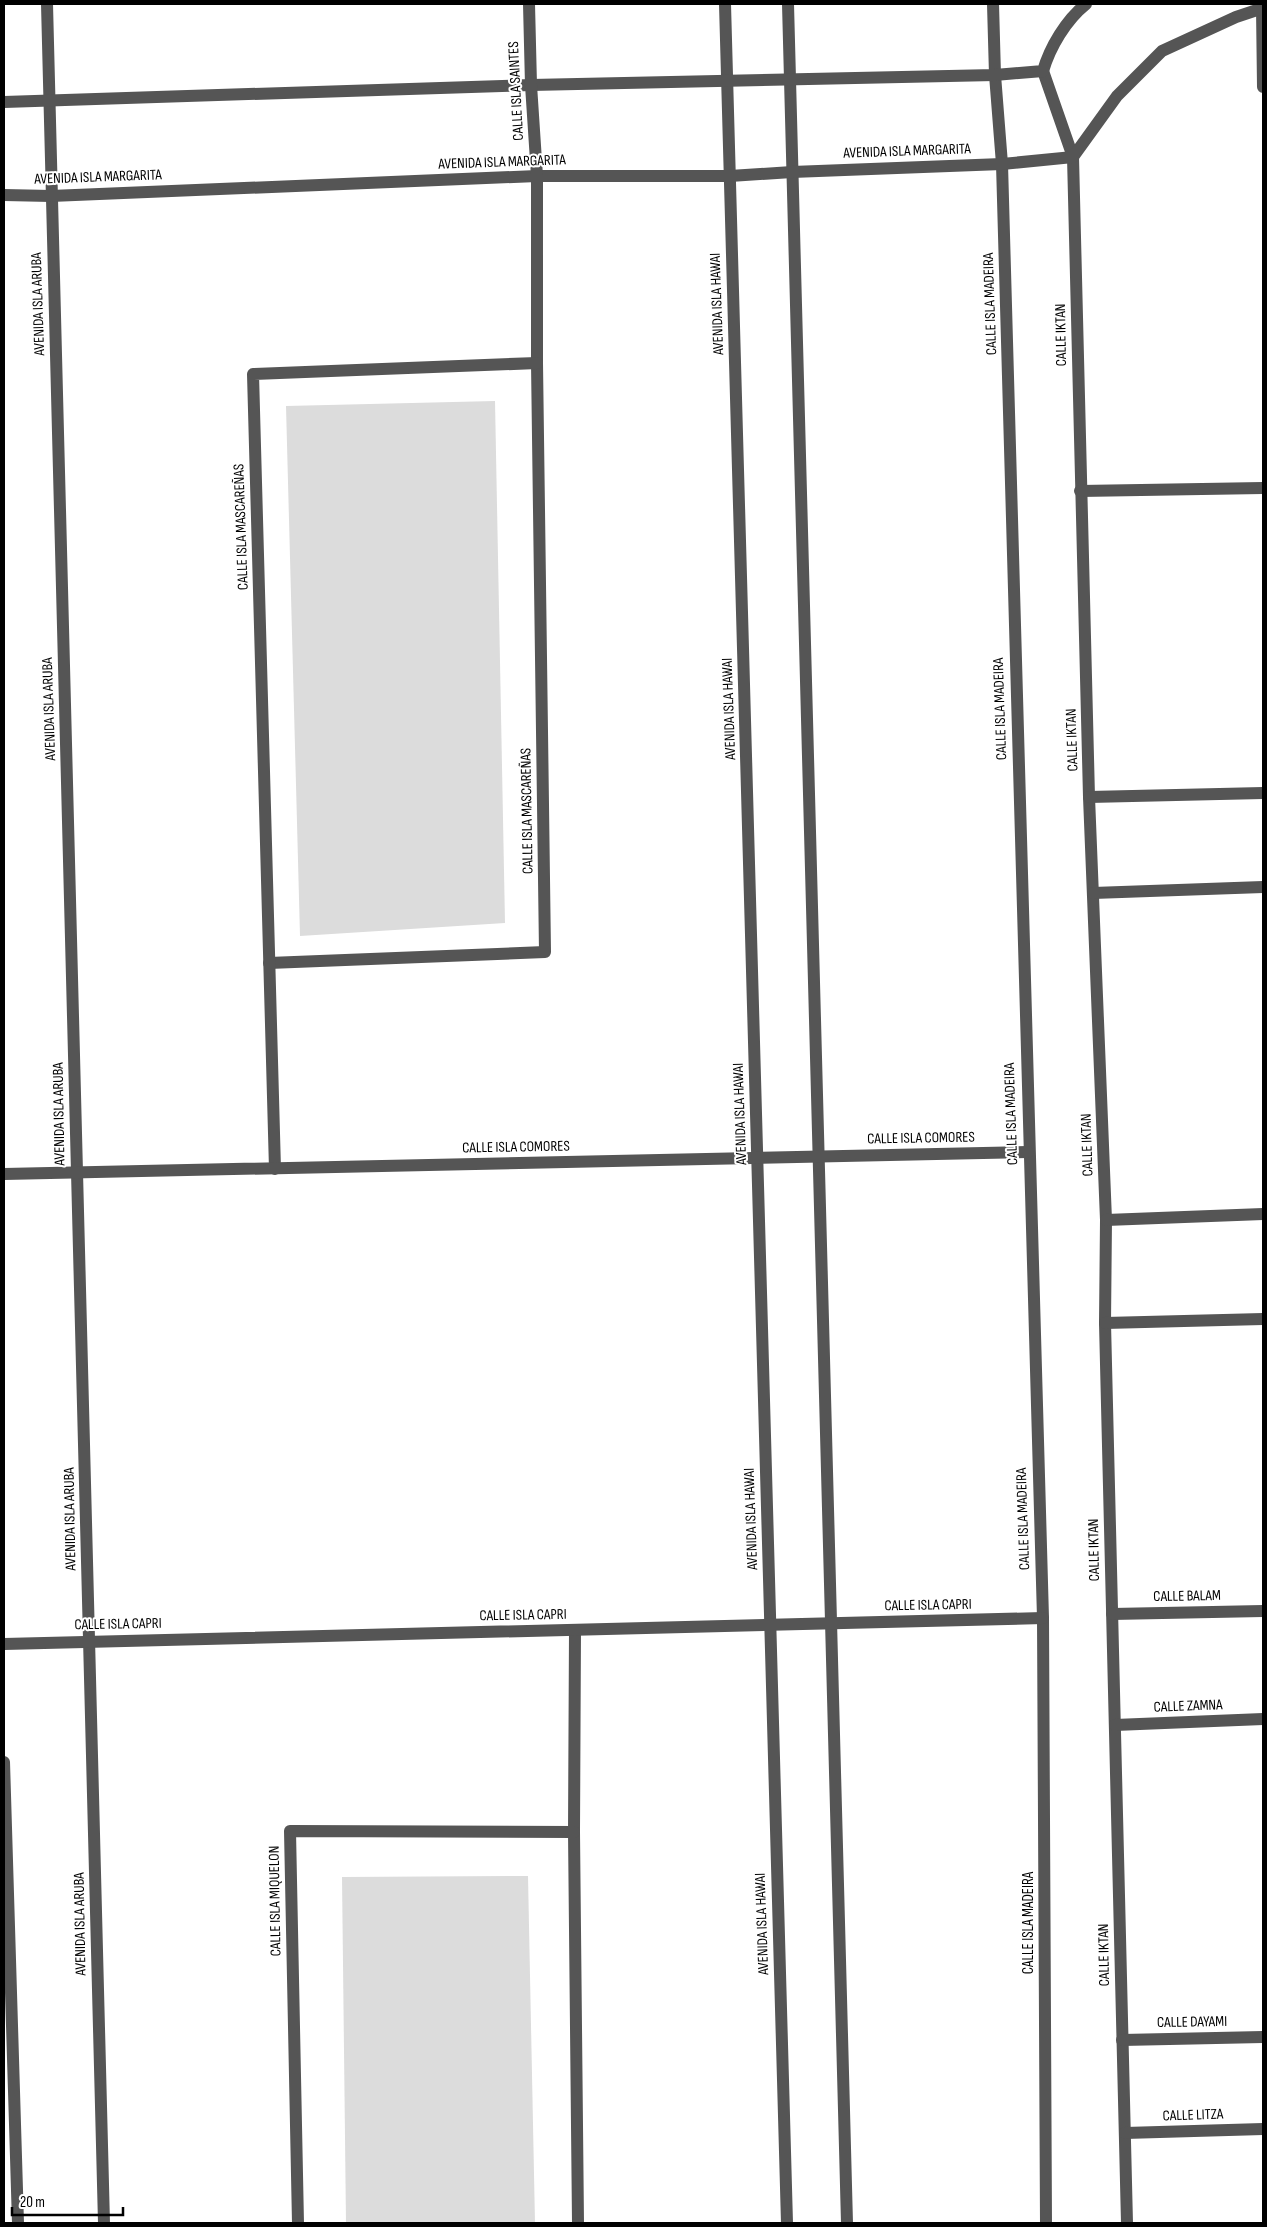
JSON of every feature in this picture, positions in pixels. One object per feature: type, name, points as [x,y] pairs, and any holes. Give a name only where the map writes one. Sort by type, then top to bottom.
[{"type":"street","name":"AVENIDA ISLA ARUBA","points":[[47,4],[104,2223]]},
{"type":"street","name":"CALLE ISLA SAINTES","points":[[528,4],[530,85],[537,176]]},
{"type":"street","name":"AVENIDA ISLA HAWAI","points":[[725,4],[787,2223]]},
{"type":"street","points":[[788,4],[847,2223]]},
{"type":"street","name":"CALLE ISLA MADEIRA","points":[[993,4],[995,75],[1002,164],[1028,1152],[1043,1618],[1046,2223]]},
{"type":"street","points":[[4,102],[530,85],[995,75],[1043,71],[1048,55],[1076,11],[1086,4]]},
{"type":"street","points":[[1073,157],[1117,96],[1162,51],[1236,16],[1262,8],[1263,87]]},
{"type":"street","name":"CALLE IKTAN","points":[[1043,71],[1073,157],[1080,491],[1106,1220],[1105,1324],[1127,2223]]},
{"type":"street","name":"AVENIDA ISLA MARGARITA","points":[[4,195],[51,196],[537,176],[730,176],[1002,164],[1073,157]]},
{"type":"street","name":"CALLE ISLA MASCAREÑAS","points":[[269,963],[545,952],[537,363],[537,176]]},
{"type":"street","name":"CALLE ISLA MASCAREÑAS","points":[[275,1169],[253,374],[537,363]]},
{"type":"street","points":[[1080,491],[1263,488]]},
{"type":"street","points":[[1090,797],[1263,793]]},
{"type":"street","points":[[1093,893],[1263,887]]},
{"type":"street","name":"CALLE ISLA COMORES","points":[[4,1174],[1028,1152]]},
{"type":"street","points":[[1106,1220],[1263,1214]]},
{"type":"street","points":[[1105,1324],[1263,1319]]},
{"type":"street","name":"CALLE BALAM","points":[[1112,1614],[1263,1611]]},
{"type":"street","name":"CALLE ISLA CAPRI","points":[[4,1644],[1043,1618]]},
{"type":"street","points":[[575,1630],[574,1832],[578,2223]]},
{"type":"street","name":"CALLE ZAMNA","points":[[1115,1725],[1263,1719]]},
{"type":"street","points":[[4,1762],[9,2123],[18,2223]]},
{"type":"street","name":"CALLE ISLA MIQUELON","points":[[298,2223],[290,1831],[574,1832]]},
{"type":"street","name":"CALLE DAYAMI","points":[[1122,2040],[1263,2037]]},
{"type":"street","name":"CALLE LITZA","points":[[1124,2133],[1263,2129]]},
{"type":"shaded area","points":[[495,401],[505,923],[300,936],[286,406]]},
{"type":"shaded area","points":[[528,1876],[535,2223],[346,2223],[342,1877]]}]
